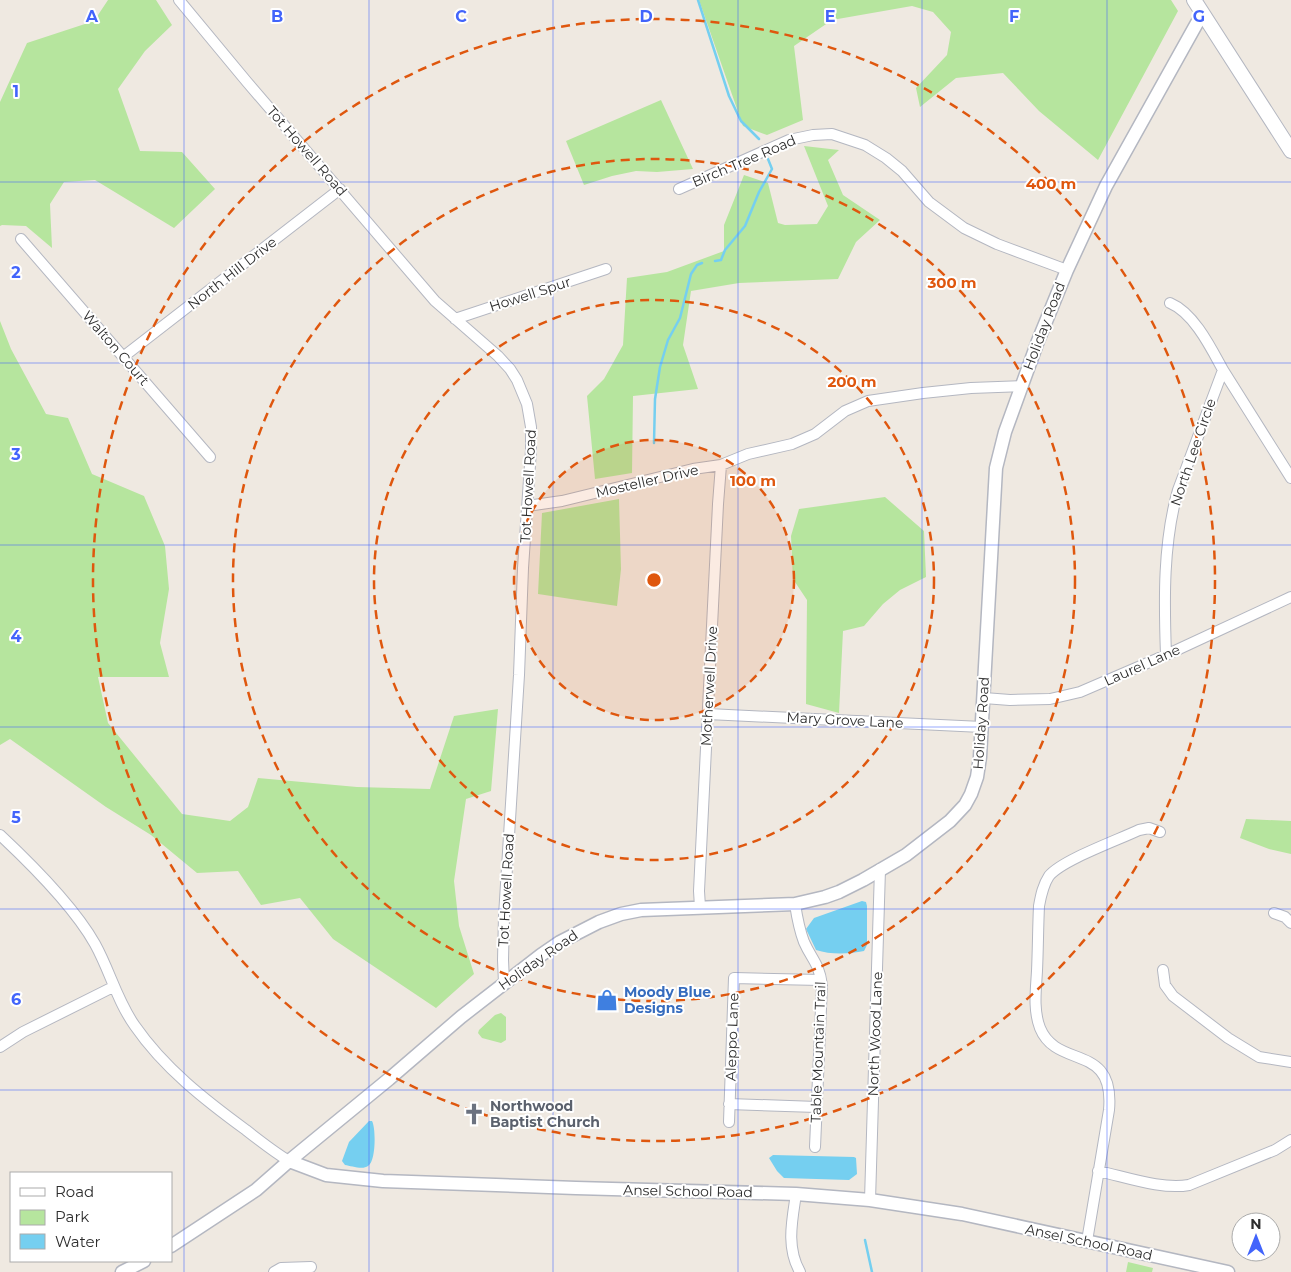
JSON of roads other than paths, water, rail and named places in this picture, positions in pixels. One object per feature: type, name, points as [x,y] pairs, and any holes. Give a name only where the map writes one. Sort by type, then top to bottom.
[{"type":"main road","points":[[1194,0],[1291,150]]},
{"type":"street","name":"Tot Howell Road","points":[[179,0],[241,75],[436,301],[498,356],[513,374],[523,392],[532,427],[504,916],[502,960],[504,983]]},
{"type":"street","name":"Holiday Road","points":[[289,1161],[504,983],[560,942],[605,919],[642,910],[795,904],[839,892],[906,855],[950,821],[964,805],[971,794],[977,777],[984,698],[996,468],[1005,432],[1047,316],[1106,186],[1202,14]]},
{"type":"street","name":"Birch Tree Road","points":[[679,189],[789,140],[813,134],[832,134],[865,145],[886,158],[902,171],[929,202],[964,228],[997,244],[1067,270]]},
{"type":"street","name":"North Hill Drive","points":[[123,357],[340,189]]},
{"type":"street","name":"Walton Court","points":[[21,239],[210,457]]},
{"type":"street","name":"Howell Spur","points":[[455,319],[606,269]]},
{"type":"street","name":"North Lee Circle","points":[[1170,303],[1182,309],[1207,342],[1222,370],[1291,478]]},
{"type":"street","name":"North Lee Circle","points":[[1166,655],[1164,624],[1168,538],[1173,509],[1178,490],[1222,370]]},
{"type":"street","name":"Mosteller Drive","points":[[527,506],[562,501],[693,469],[722,465],[748,454],[805,439],[845,411],[868,401],[971,388],[1022,386]]},
{"type":"street","name":"Motherwell Drive","points":[[700,907],[699,891],[718,504],[722,465]]},
{"type":"street","name":"Laurel Lane","points":[[984,698],[1030,700],[1068,696],[1166,655],[1291,597]]},
{"type":"street","name":"Mary Grove Lane","points":[[708,714],[982,727]]},
{"type":"street","points":[[1086,1242],[1110,1100],[1106,1079],[1101,1070],[1085,1059],[1062,1050],[1049,1042],[1037,1020],[1039,906],[1042,892],[1050,876],[1066,863],[1139,830],[1149,828],[1160,832]]},
{"type":"street","points":[[0,835],[52,889],[83,926],[102,958],[113,987],[125,1010],[141,1035],[208,1103],[289,1161],[256,1190],[172,1245]]},
{"type":"street","name":"North Wood Lane","points":[[870,1200],[880,869]]},
{"type":"street","name":"Table Mountain Trail","points":[[795,904],[799,927],[805,944],[816,961],[821,980],[815,1147]]},
{"type":"street","points":[[1274,913],[1285,917],[1291,923]]},
{"type":"street","points":[[1163,970],[1165,984],[1173,996],[1228,1038],[1259,1058],[1291,1062]]},
{"type":"street","name":"Aleppo Lane","points":[[729,1122],[734,978],[821,980]]},
{"type":"street","points":[[0,1047],[23,1032],[113,987]]},
{"type":"street","points":[[729,1104],[817,1107]]},
{"type":"street","points":[[1098,1172],[1156,1184],[1189,1185],[1275,1150],[1291,1140]]},
{"type":"street","name":"Ansel School Road","points":[[289,1161],[326,1175],[383,1181],[796,1194],[870,1200],[962,1214],[1228,1272]]},
{"type":"street","points":[[796,1194],[790,1244],[800,1272]]},
{"type":"street","points":[[122,1272],[142,1262]]},
{"type":"street","points":[[274,1272],[281,1268],[311,1267]]},
{"type":"water","points":[[862,901],[866,902],[867,906],[867,945],[864,951],[840,954],[816,950],[806,929],[814,918]]},
{"type":"water","points":[[369,1121],[372,1121],[375,1137],[371,1163],[363,1168],[345,1165],[342,1161],[349,1142]]},
{"type":"water","points":[[773,1155],[854,1157],[856,1158],[857,1174],[849,1180],[784,1178],[769,1158]]},
{"type":"waterway","points":[[698,0],[729,96],[741,121],[759,139]]},
{"type":"waterway","points":[[715,261],[721,260],[725,250],[745,226],[759,192],[772,169],[768,159]]},
{"type":"waterway","points":[[654,443],[655,399],[660,367],[668,340],[680,318],[691,274],[697,265],[702,263]]},
{"type":"waterway","points":[[865,1240],[872,1272]]},
{"type":"place","name":"Moody Blue Designs","points":[[607,1000]]},
{"type":"place","name":"Northwood Baptist Church","points":[[474,1114]]}]
